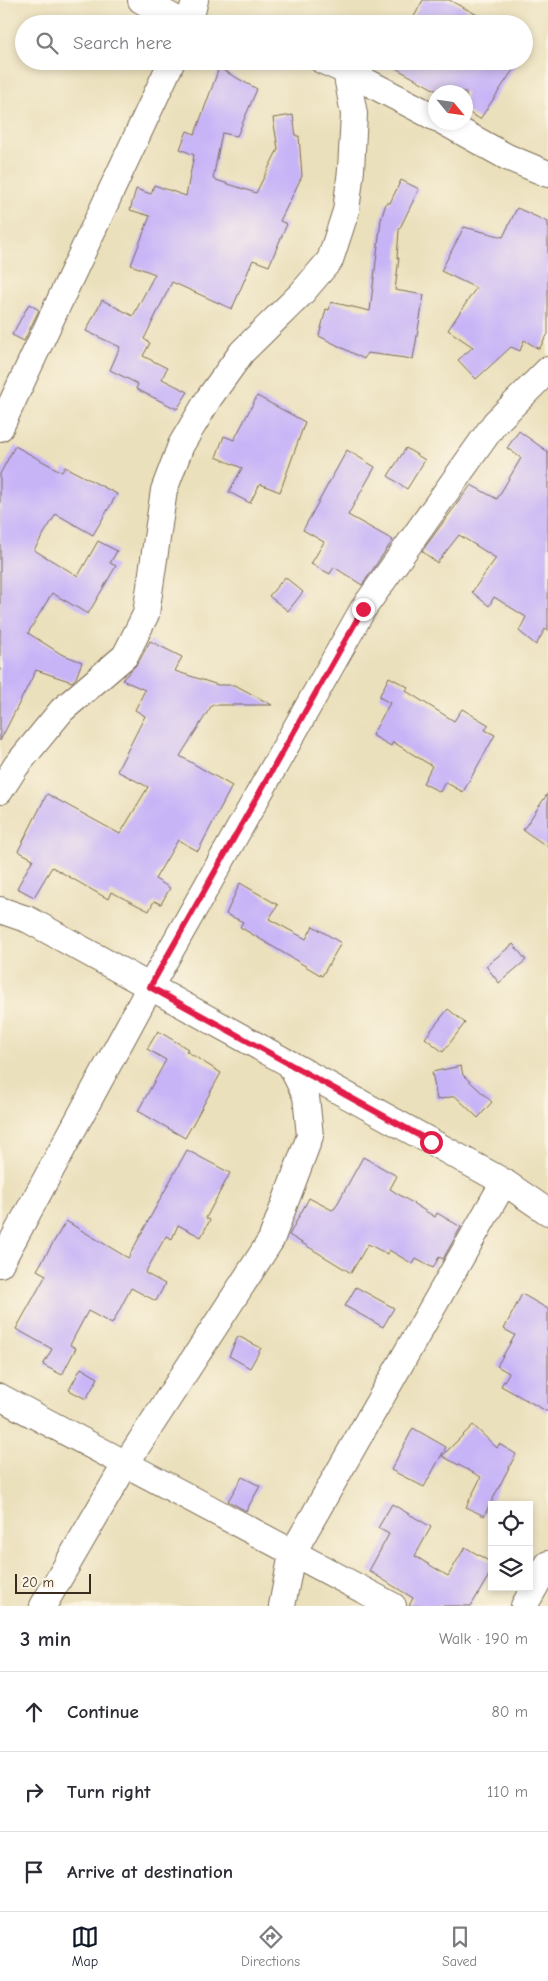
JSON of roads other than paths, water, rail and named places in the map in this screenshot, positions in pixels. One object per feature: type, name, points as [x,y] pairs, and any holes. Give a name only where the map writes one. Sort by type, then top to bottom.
[{"type":"street","points":[[141,0],[168,15]]},
{"type":"street","points":[[191,15],[195,0]]},
{"type":"street","points":[[0,428],[168,70]]},
{"type":"street","points":[[0,791],[16,766],[62,710],[125,656],[146,614],[164,490],[181,445],[209,398],[242,352],[301,294],[330,260],[346,211],[351,170],[354,114],[337,70]]},
{"type":"street","points":[[343,70],[428,114]]},
{"type":"street","points":[[458,130],[507,157],[548,174]]},
{"type":"street","points":[[0,1264],[150,987],[363,609],[495,423],[548,370]]},
{"type":"street","points":[[0,910],[29,920],[504,1182],[548,1212]]},
{"type":"street","points":[[43,1606],[126,1465],[271,1240],[310,1136],[306,1096],[290,1064]]},
{"type":"street","points":[[282,1606],[292,1554],[504,1182]]},
{"type":"street","points":[[0,1397],[292,1554],[393,1606]]},
{"type":"street","points":[[524,1606],[548,1564]]}]
